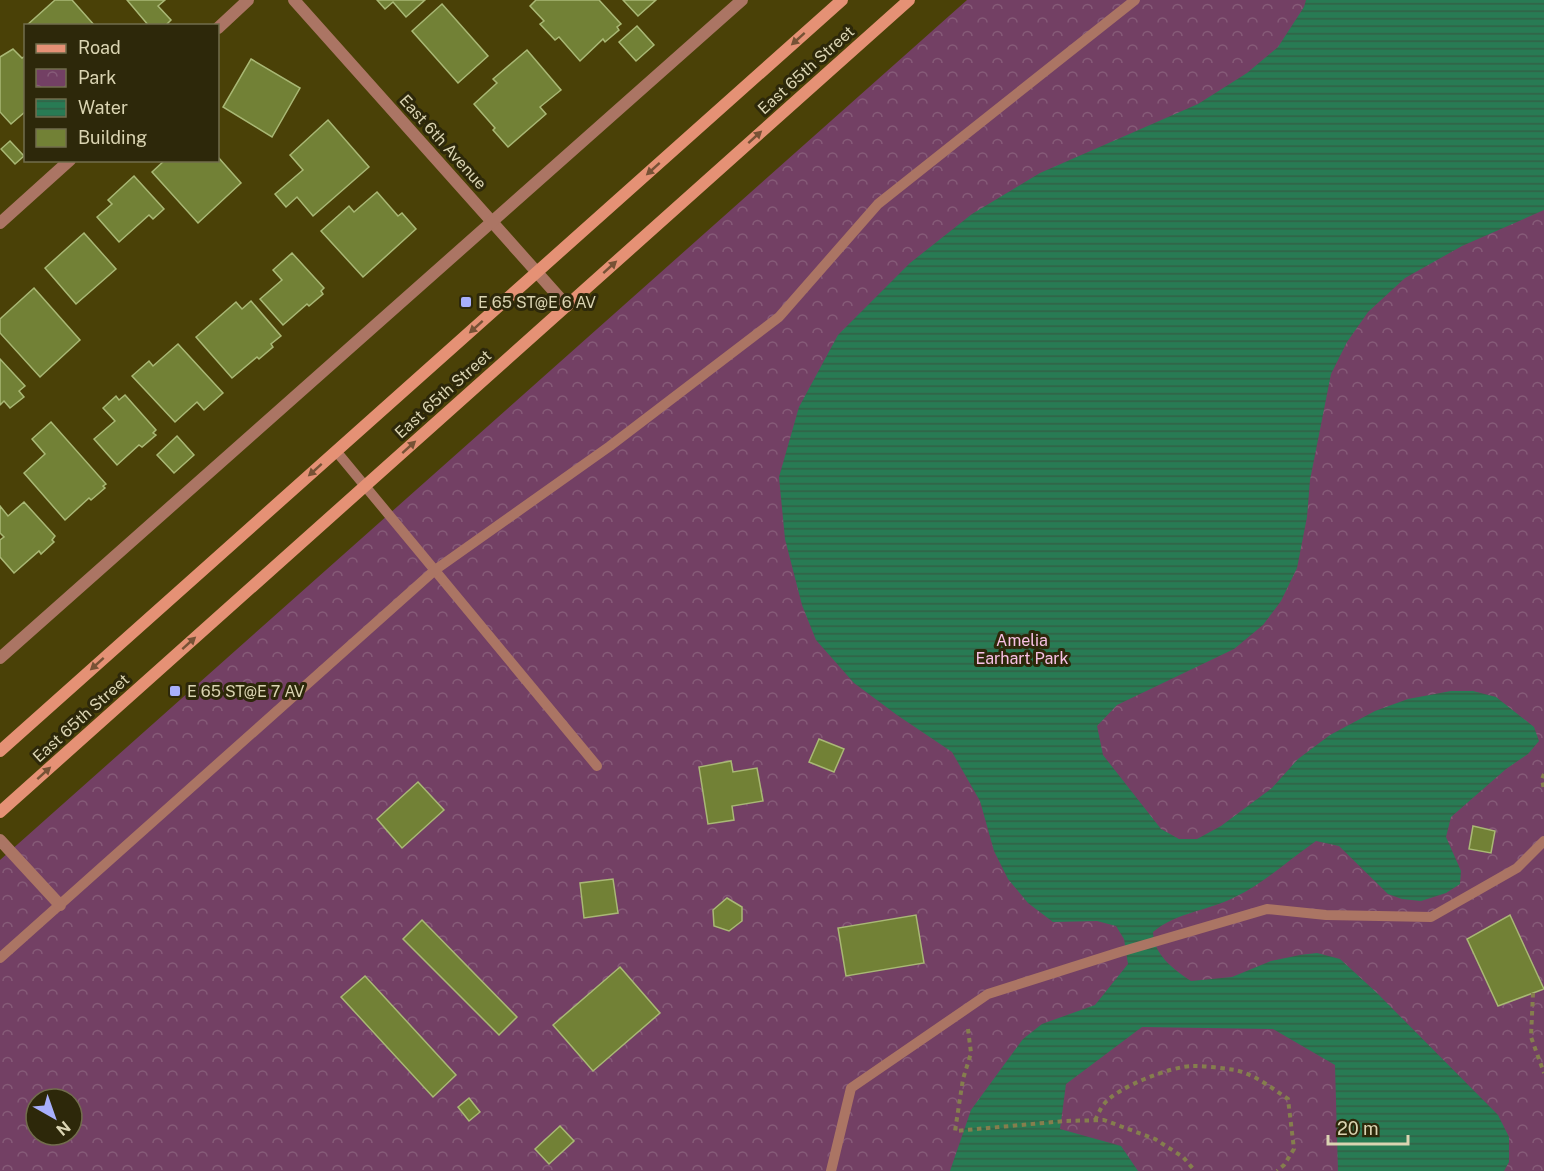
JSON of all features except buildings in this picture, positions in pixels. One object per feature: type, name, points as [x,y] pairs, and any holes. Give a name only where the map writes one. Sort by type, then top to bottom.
[{"type":"main road","name":"East 65th Street","points":[[0,751],[842,0]]},
{"type":"main road","name":"East 65th Street","points":[[0,812],[909,0]]},
{"type":"street","points":[[219,27],[248,0]]},
{"type":"street","name":"East 6th Avenue","points":[[294,0],[567,306]]},
{"type":"street","points":[[0,658],[742,0]]},
{"type":"street","points":[[0,223],[68,162]]},
{"type":"street","points":[[0,840],[60,905]]},
{"type":"lane","points":[[0,958],[435,570],[610,446],[779,317],[878,204],[1135,0]]},
{"type":"lane","points":[[336,451],[597,766]]},
{"type":"lane","points":[[831,1171],[851,1088],[988,994],[1267,909],[1326,915],[1431,917],[1517,868],[1544,841]]},
{"type":"path","points":[[1544,774],[1542,779],[1544,790]]},
{"type":"path","points":[[1533,993],[1531,1037],[1544,1073]]},
{"type":"path","points":[[958,1014],[968,1025],[970,1053],[963,1079],[955,1131],[1065,1121],[1104,1120],[1155,1139],[1184,1158],[1195,1171]]},
{"type":"path","points":[[1095,1120],[1104,1104],[1131,1084],[1191,1066],[1236,1070],[1268,1085],[1288,1099],[1294,1149],[1284,1165],[1277,1171]]},
{"type":"green space","name":"Amelia Earhart Park","points":[[967,0],[1544,0],[1544,1171],[0,1171],[0,860]]},
{"type":"water","points":[[1306,0],[1544,0],[1544,210],[1462,246],[1405,278],[1368,312],[1347,342],[1331,374],[1310,480],[1307,517],[1297,568],[1281,601],[1263,625],[1234,649],[1117,705],[1097,726],[1103,755],[1161,829],[1179,839],[1197,839],[1221,826],[1272,788],[1298,759],[1330,735],[1375,711],[1408,699],[1451,691],[1473,691],[1496,697],[1534,727],[1539,741],[1528,754],[1506,769],[1451,817],[1446,837],[1461,871],[1460,884],[1446,893],[1421,901],[1402,899],[1388,894],[1339,846],[1316,841],[1245,892],[1225,902],[1172,920],[1153,932],[1157,948],[1166,961],[1191,981],[1232,977],[1271,961],[1300,955],[1317,953],[1340,959],[1377,993],[1498,1115],[1509,1137],[1509,1162],[1504,1171],[1338,1171],[1335,1065],[1273,1029],[1142,1027],[1066,1084],[1060,1129],[1121,1146],[1138,1171],[950,1171],[971,1110],[1023,1039],[1042,1024],[1095,1005],[1128,964],[1124,939],[1116,926],[1097,921],[1053,922],[1028,903],[1008,879],[994,851],[980,801],[952,752],[854,683],[816,640],[802,605],[785,539],[779,477],[799,407],[838,335],[910,263],[972,214],[1040,173],[1198,104],[1247,73],[1278,47],[1304,7]]},
{"type":"place","name":"E 65 ST@E 6 AV","points":[[466,302]]},
{"type":"place","name":"E 65 ST@E 7 AV","points":[[175,691]]}]
